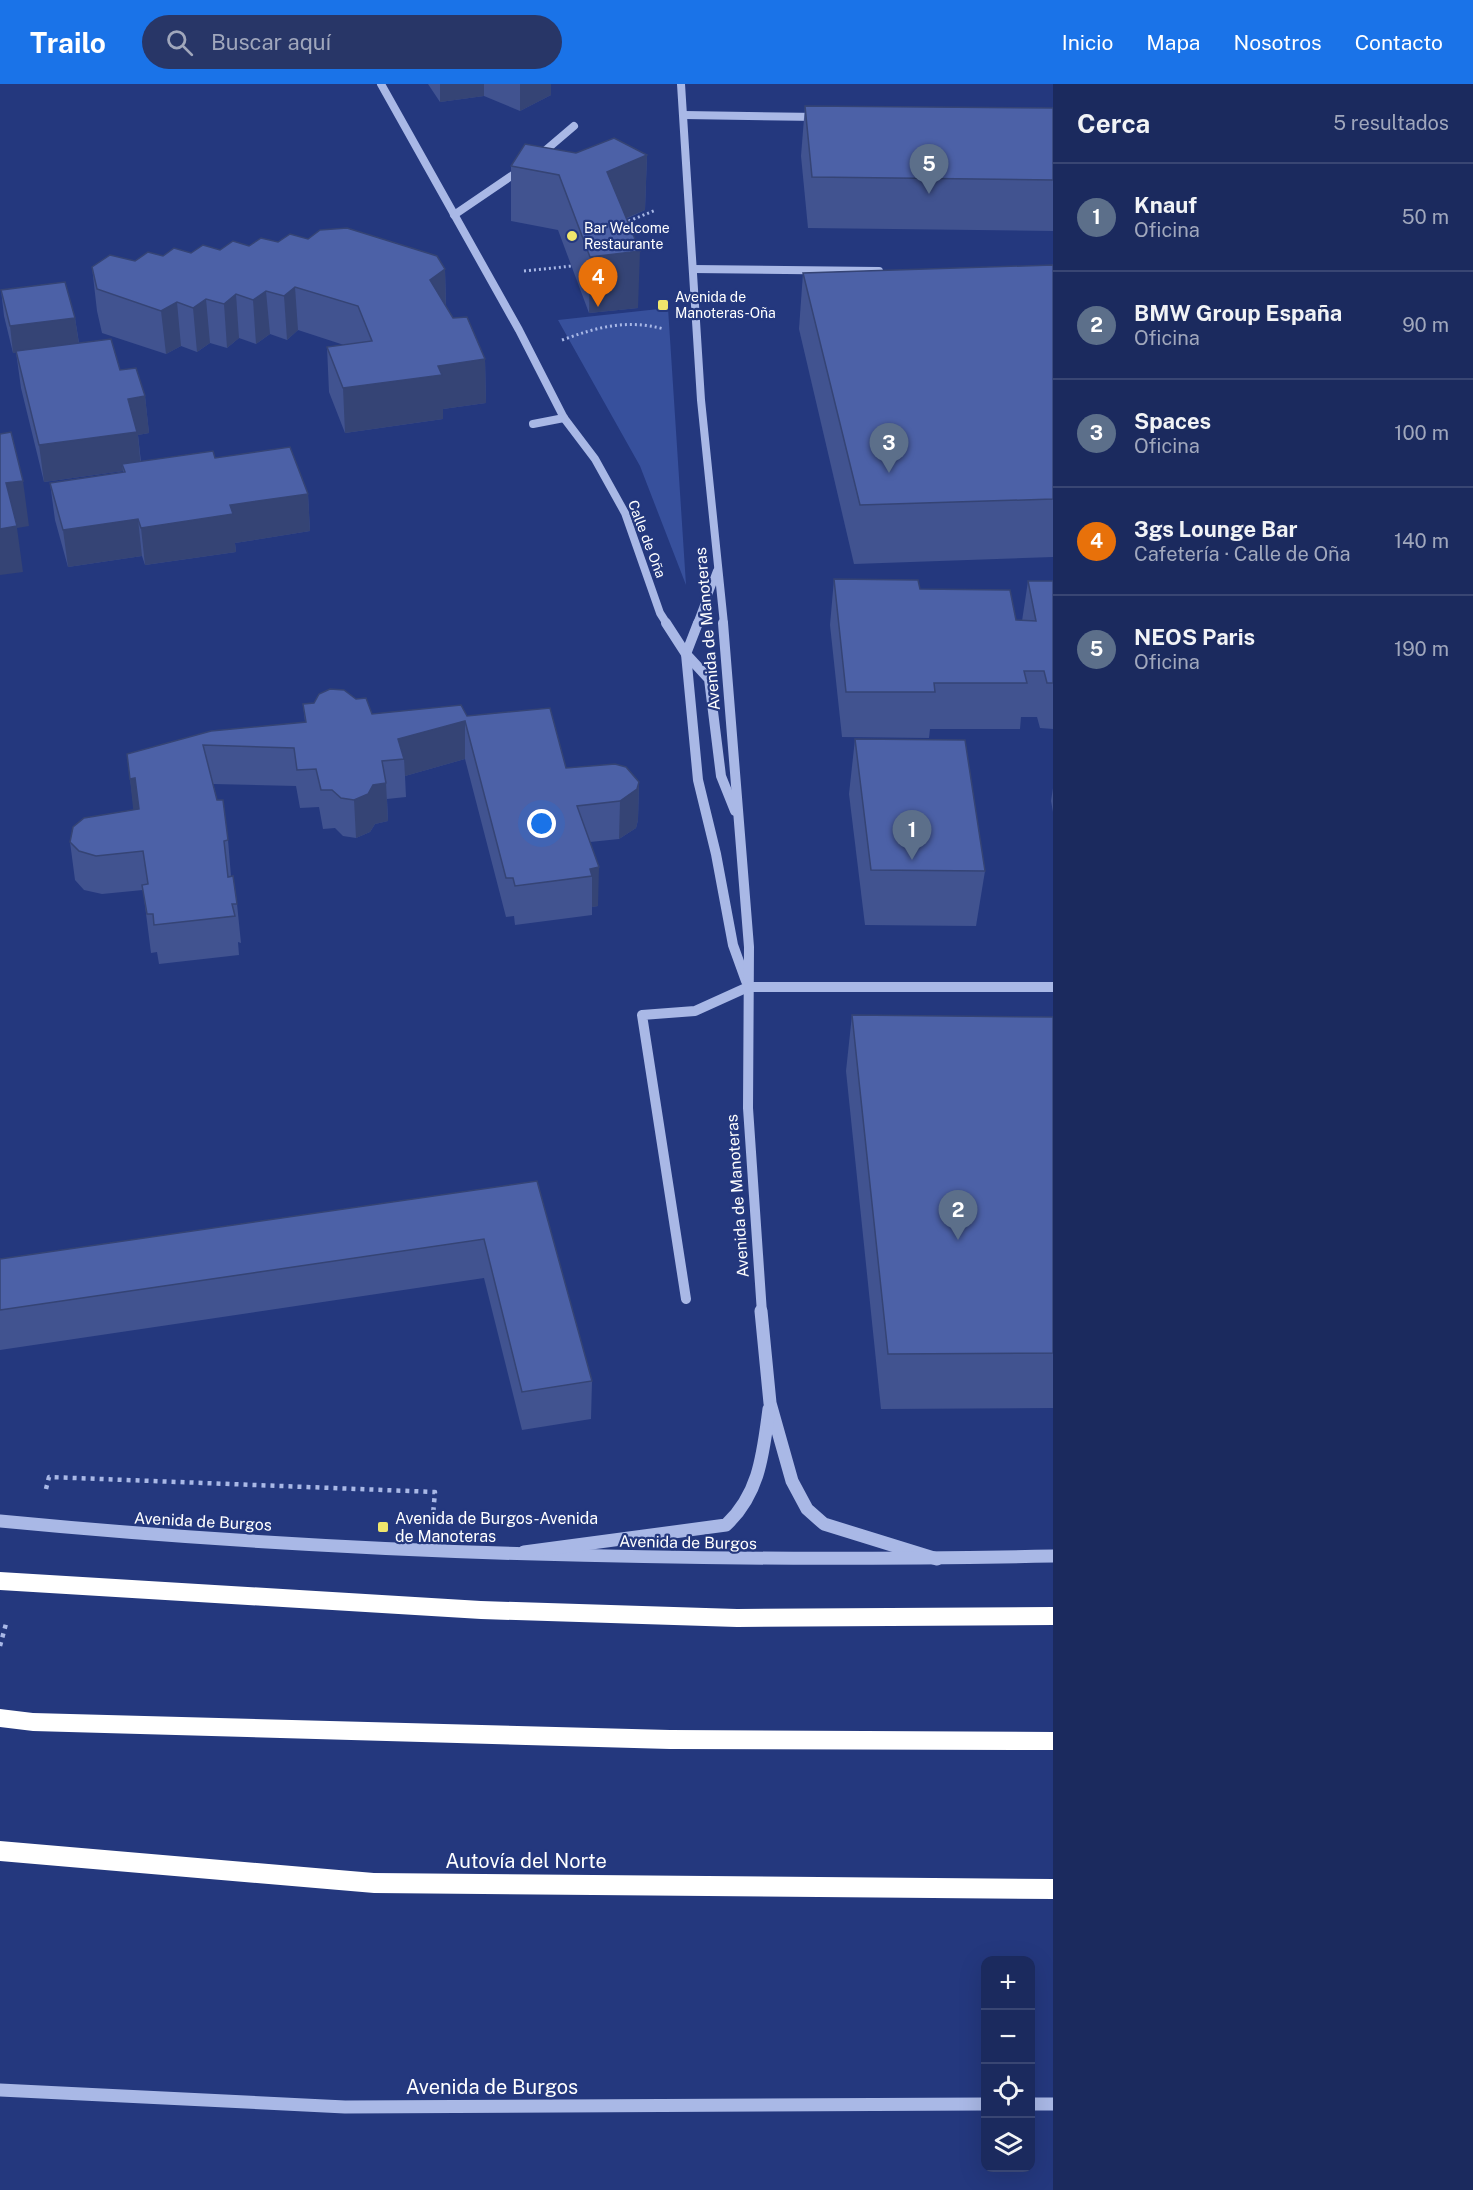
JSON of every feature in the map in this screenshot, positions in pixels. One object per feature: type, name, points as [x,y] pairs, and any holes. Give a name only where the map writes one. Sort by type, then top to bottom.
[{"type":"highway","points":[[0,1581],[481,1610],[737,1618],[1053,1617]]},
{"type":"highway","points":[[0,1718],[33,1722],[416,1735],[865,1743],[1053,1741]]},
{"type":"highway","name":"Autovía del Norte","points":[[0,1851],[374,1883],[1053,1889]]},
{"type":"street","name":"Calle de Oña","points":[[381,84],[526,344],[564,418],[595,459],[625,513],[660,613],[686,654],[709,679],[713,690],[721,776],[740,823]]},
{"type":"street","name":"Avenida de Manoteras","points":[[681,84],[698,336],[749,947],[748,1108],[760,1296],[770,1403],[792,1481],[807,1509],[824,1524],[938,1559]]},
{"type":"street","points":[[684,115],[830,117]]},
{"type":"street","points":[[454,215],[550,148],[574,126]]},
{"type":"street","points":[[693,269],[888,271]]},
{"type":"street","points":[[533,424],[564,418]]},
{"type":"street","points":[[719,567],[686,654],[698,780],[716,854],[733,945],[748,987]]},
{"type":"street","points":[[686,1299],[642,1014],[695,1011],[748,987],[1053,987]]},
{"type":"street","name":"Avenida de Manoteras","points":[[499,1557],[726,1525],[749,1502],[759,1480],[770,1403]]},
{"type":"street","name":"Avenida de Burgos","points":[[0,1521],[150,1537],[499,1557],[768,1562],[1053,1556]]},
{"type":"street","name":"Avenida de Burgos","points":[[0,2090],[345,2107],[981,2104]]},
{"type":"street","points":[[1035,2104],[1053,2104]]},
{"type":"path","points":[[620,225],[657,209]]},
{"type":"path","points":[[487,275],[572,266]]},
{"type":"path","points":[[526,344],[562,340],[609,323],[638,321],[698,336]]},
{"type":"shaded area","points":[[668,308],[686,585],[640,466],[558,320]]},
{"type":"building","points":[[805,106],[1053,108],[1053,180],[812,177]]},
{"type":"building","points":[[614,138],[647,155],[607,172],[640,251],[590,257],[559,175],[511,166],[525,144],[576,153]]},
{"type":"building","points":[[347,228],[437,256],[445,269],[430,280],[453,318],[467,317],[485,359],[438,366],[442,375],[343,388],[327,347],[372,341],[358,306],[295,287],[284,296],[266,291],[253,300],[236,294],[224,304],[206,299],[193,308],[177,302],[161,311],[97,289],[92,267],[110,255],[135,261],[148,252],[163,256],[174,248],[191,253],[203,245],[220,250],[233,241],[249,246],[261,238],[278,242],[290,234],[308,239],[320,230]]},
{"type":"building","points":[[1053,265],[1053,499],[860,505],[803,273]]},
{"type":"building","points":[[65,282],[75,318],[10,326],[1,290]]},
{"type":"building","points":[[111,339],[120,370],[136,368],[145,396],[128,399],[137,432],[39,445],[16,351]]},
{"type":"building","points":[[11,432],[23,481],[6,483],[17,526],[0,529],[0,434]]},
{"type":"building","points":[[290,447],[308,494],[230,505],[233,514],[141,528],[138,519],[63,530],[50,483],[125,472],[122,464],[213,451],[215,458]]},
{"type":"building","points":[[834,579],[918,580],[920,589],[1010,590],[1016,620],[1036,621],[1028,581],[1053,581],[1053,683],[1047,683],[1044,671],[1024,671],[1027,683],[934,683],[935,692],[846,692]]},
{"type":"building","points":[[330,689],[344,690],[356,699],[366,698],[372,714],[461,705],[467,716],[550,708],[566,768],[615,764],[626,767],[639,782],[637,789],[620,801],[577,806],[599,867],[590,869],[592,876],[515,886],[513,878],[506,878],[465,721],[398,739],[404,759],[382,761],[386,783],[373,785],[368,794],[354,800],[341,798],[332,790],[321,790],[316,769],[297,770],[294,748],[203,745],[217,800],[223,800],[228,840],[224,841],[228,877],[233,876],[237,904],[232,904],[235,916],[154,925],[153,914],[147,914],[142,885],[148,884],[143,851],[96,856],[79,851],[70,842],[73,827],[84,818],[139,809],[135,778],[130,779],[127,754],[211,731],[306,722],[303,704],[314,703],[319,694]]},
{"type":"building","points":[[855,739],[965,740],[985,871],[871,870]]},
{"type":"building","points":[[852,1015],[1053,1017],[1053,1353],[888,1354]]},
{"type":"building","points":[[537,1181],[592,1381],[522,1392],[484,1239],[0,1310],[0,1259]]},
{"type":"place","name":"NEOS Paris","points":[[929,194]]},
{"type":"place","name":"Bar Welcome Restaurante","points":[[572,236]]},
{"type":"place","name":"Avenida de Manoteras-Oña","points":[[663,305]]},
{"type":"place","name":"3gs Lounge Bar","points":[[598,307]]},
{"type":"place","name":"Spaces","points":[[889,473]]},
{"type":"place","name":"Knauf","points":[[912,860]]},
{"type":"place","name":"BMW Group España","points":[[958,1240]]},
{"type":"place","name":"Avenida de Burgos-Avenida de Manoteras","points":[[383,1527]]}]
